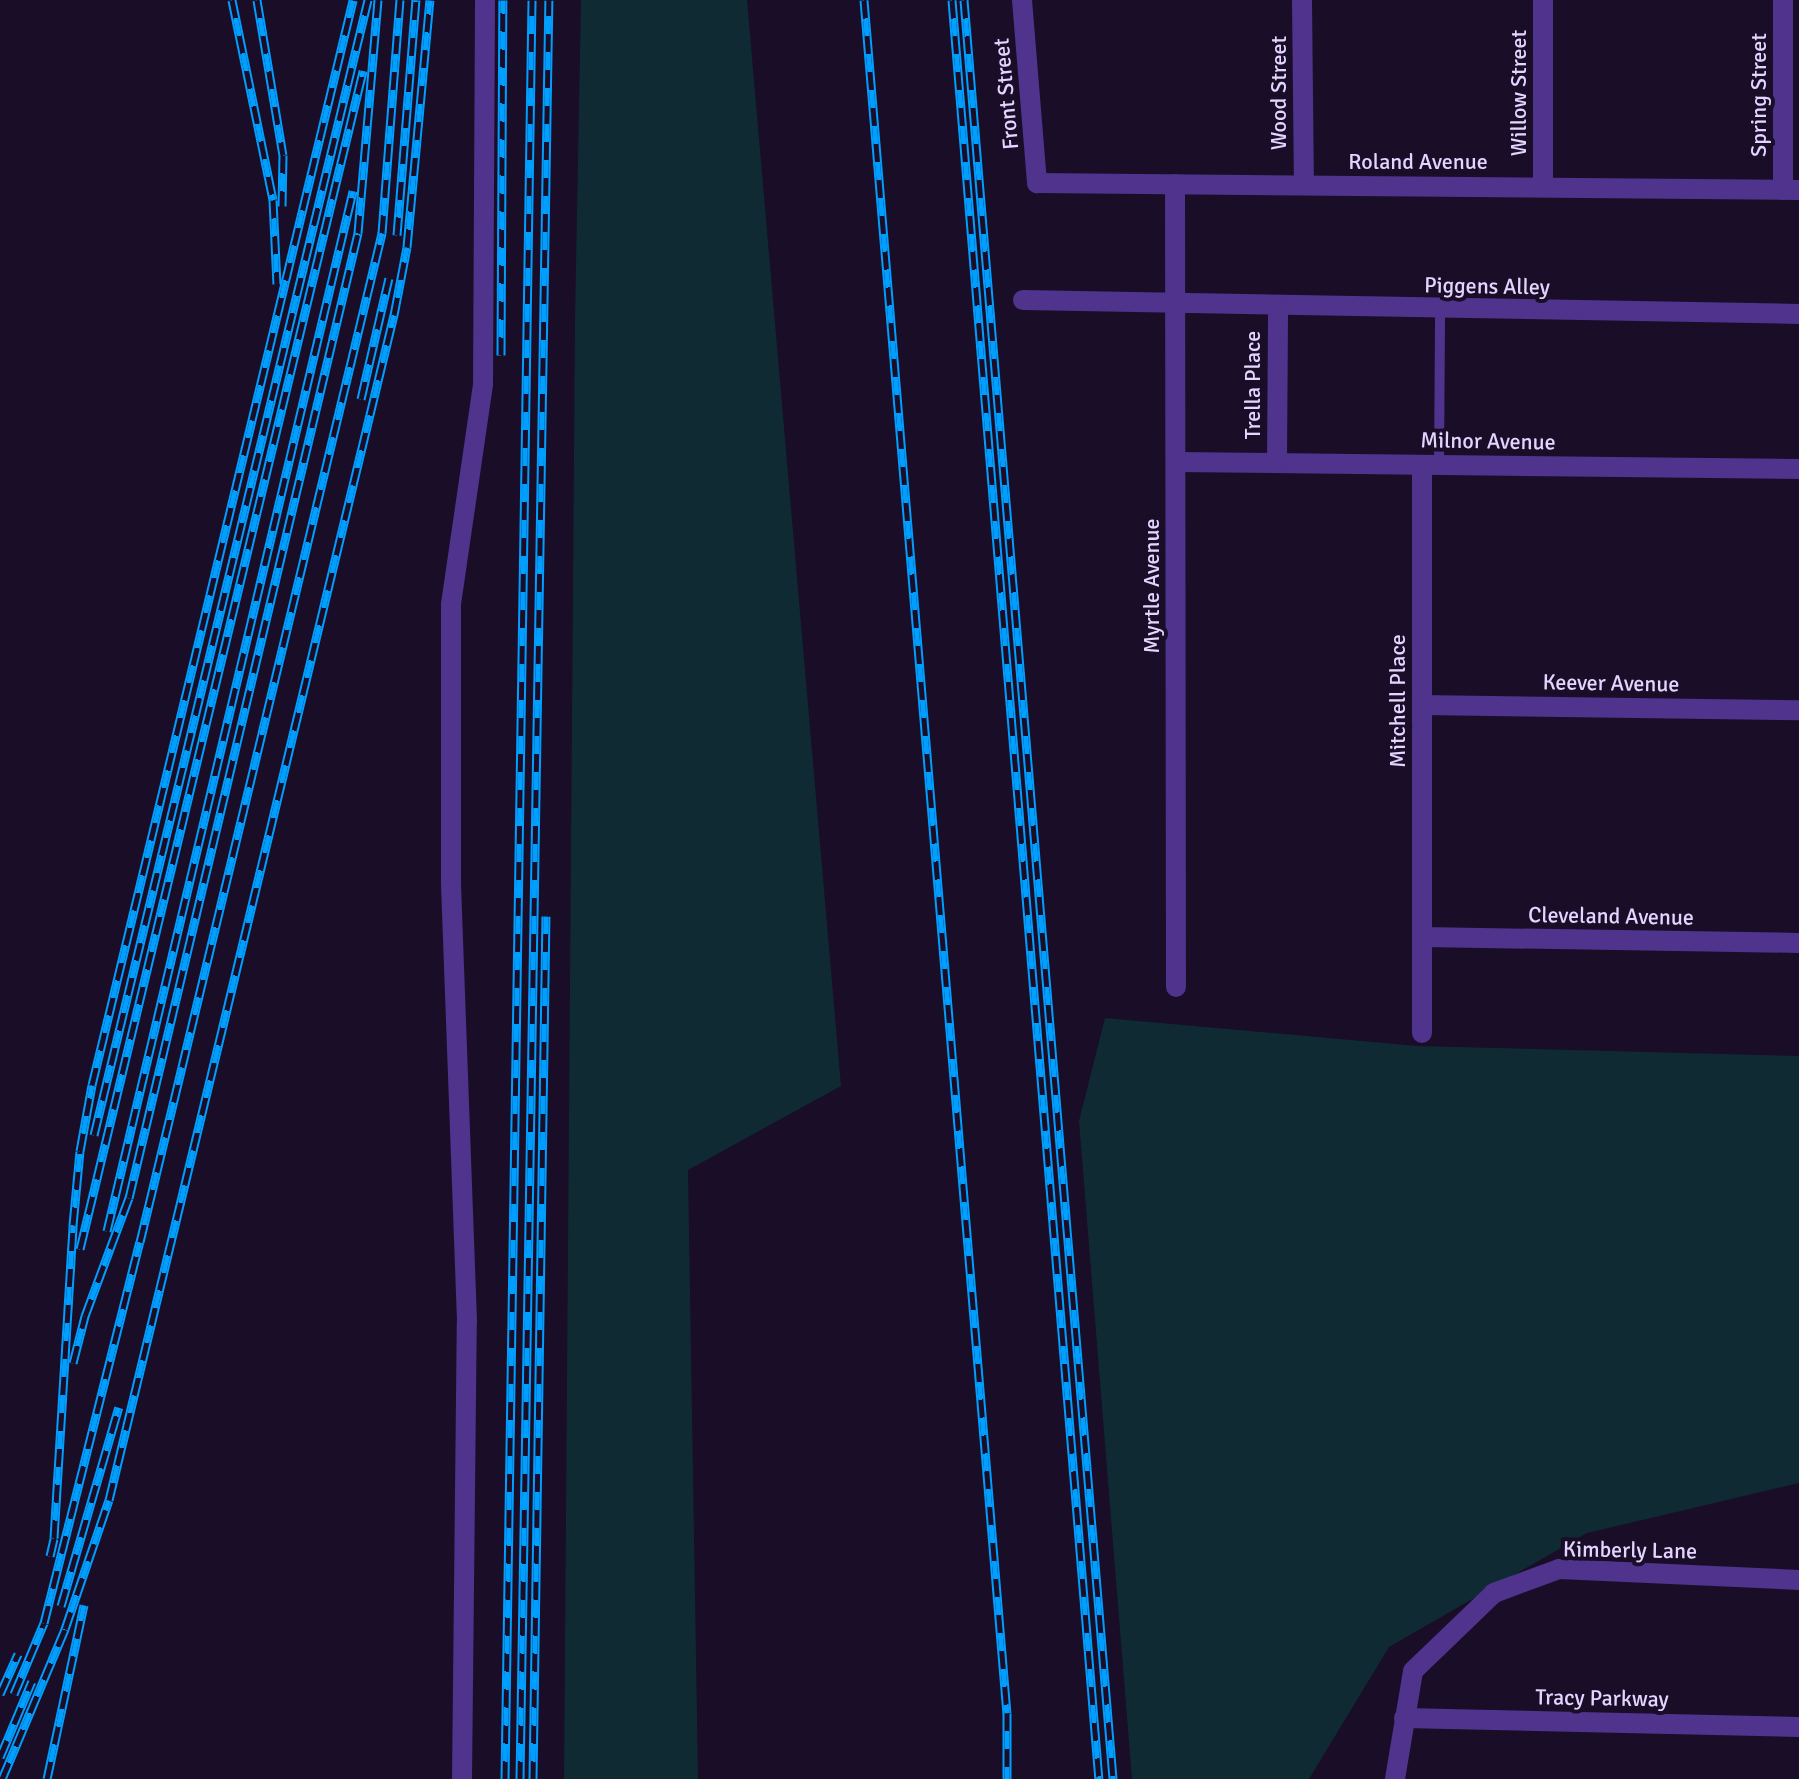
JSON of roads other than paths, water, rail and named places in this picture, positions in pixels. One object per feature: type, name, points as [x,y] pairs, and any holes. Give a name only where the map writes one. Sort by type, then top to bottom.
[{"type":"street","points":[[462,1779],[467,1321],[451,882],[451,604],[483,384],[485,0]]},
{"type":"street","name":"Front Street","points":[[1022,0],[1037,183]]},
{"type":"street","name":"Wood Street","points":[[1302,0],[1304,185]]},
{"type":"street","name":"Willow Street","points":[[1543,0],[1543,187]]},
{"type":"street","name":"Spring Street","points":[[1783,0],[1791,190]]},
{"type":"street","name":"Roland Avenue","points":[[1037,183],[1791,190]]},
{"type":"street","name":"Myrtle Avenue","points":[[1175,184],[1176,987]]},
{"type":"street","name":"Piggens Alley","points":[[1023,300],[1799,314]]},
{"type":"street","name":"Trella Place","points":[[1277,463],[1278,307]]},
{"type":"street","name":"Milnor Avenue","points":[[1176,462],[1799,469]]},
{"type":"street","name":"Mitchell Place","points":[[1422,1033],[1422,705],[1430,465]]},
{"type":"street","name":"Keever Avenue","points":[[1422,705],[1799,710]]},
{"type":"street","name":"Cleveland Avenue","points":[[1422,937],[1799,943]]},
{"type":"street","name":"Kimberly Lane","points":[[1395,1779],[1413,1671],[1494,1593],[1559,1569],[1799,1580]]},
{"type":"street","name":"Tracy Parkway","points":[[1404,1718],[1799,1727]]},
{"type":"lane","points":[[1430,465],[1440,309]]},
{"type":"railway","points":[[232,0],[273,200],[277,284]]},
{"type":"railway","points":[[257,0],[283,155],[282,206]]},
{"type":"railway","points":[[50,1556],[54,1538],[73,1225],[80,1151],[92,1085],[353,0]]},
{"type":"railway","points":[[94,1135],[368,0]]},
{"type":"railway","points":[[73,1363],[85,1316],[129,1198],[358,233],[378,0]]},
{"type":"railway","points":[[14,1694],[44,1623],[140,1242],[382,233],[400,0]]},
{"type":"railway","points":[[397,235],[416,0]]},
{"type":"railway","points":[[2,1779],[65,1629],[109,1500],[394,315],[407,247],[430,0]]},
{"type":"railway","points":[[501,355],[503,0]]},
{"type":"railway","points":[[505,1779],[532,0]]},
{"type":"railway","points":[[520,1779],[549,0]]},
{"type":"railway","points":[[864,0],[1007,1713],[1007,1779]]},
{"type":"railway","points":[[952,0],[1099,1779]]},
{"type":"railway","points":[[964,0],[1113,1779]]},
{"type":"railway","points":[[80,1249],[363,71]]},
{"type":"railway","points":[[107,1231],[353,191]]},
{"type":"railway","points":[[361,399],[389,278]]},
{"type":"railway","points":[[533,1779],[546,916]]},
{"type":"railway","points":[[61,1606],[119,1407]]},
{"type":"railway","points":[[47,1779],[84,1605]]},
{"type":"railway","points":[[0,1694],[18,1654]]},
{"type":"railway","points":[[0,1757],[32,1681]]}]
